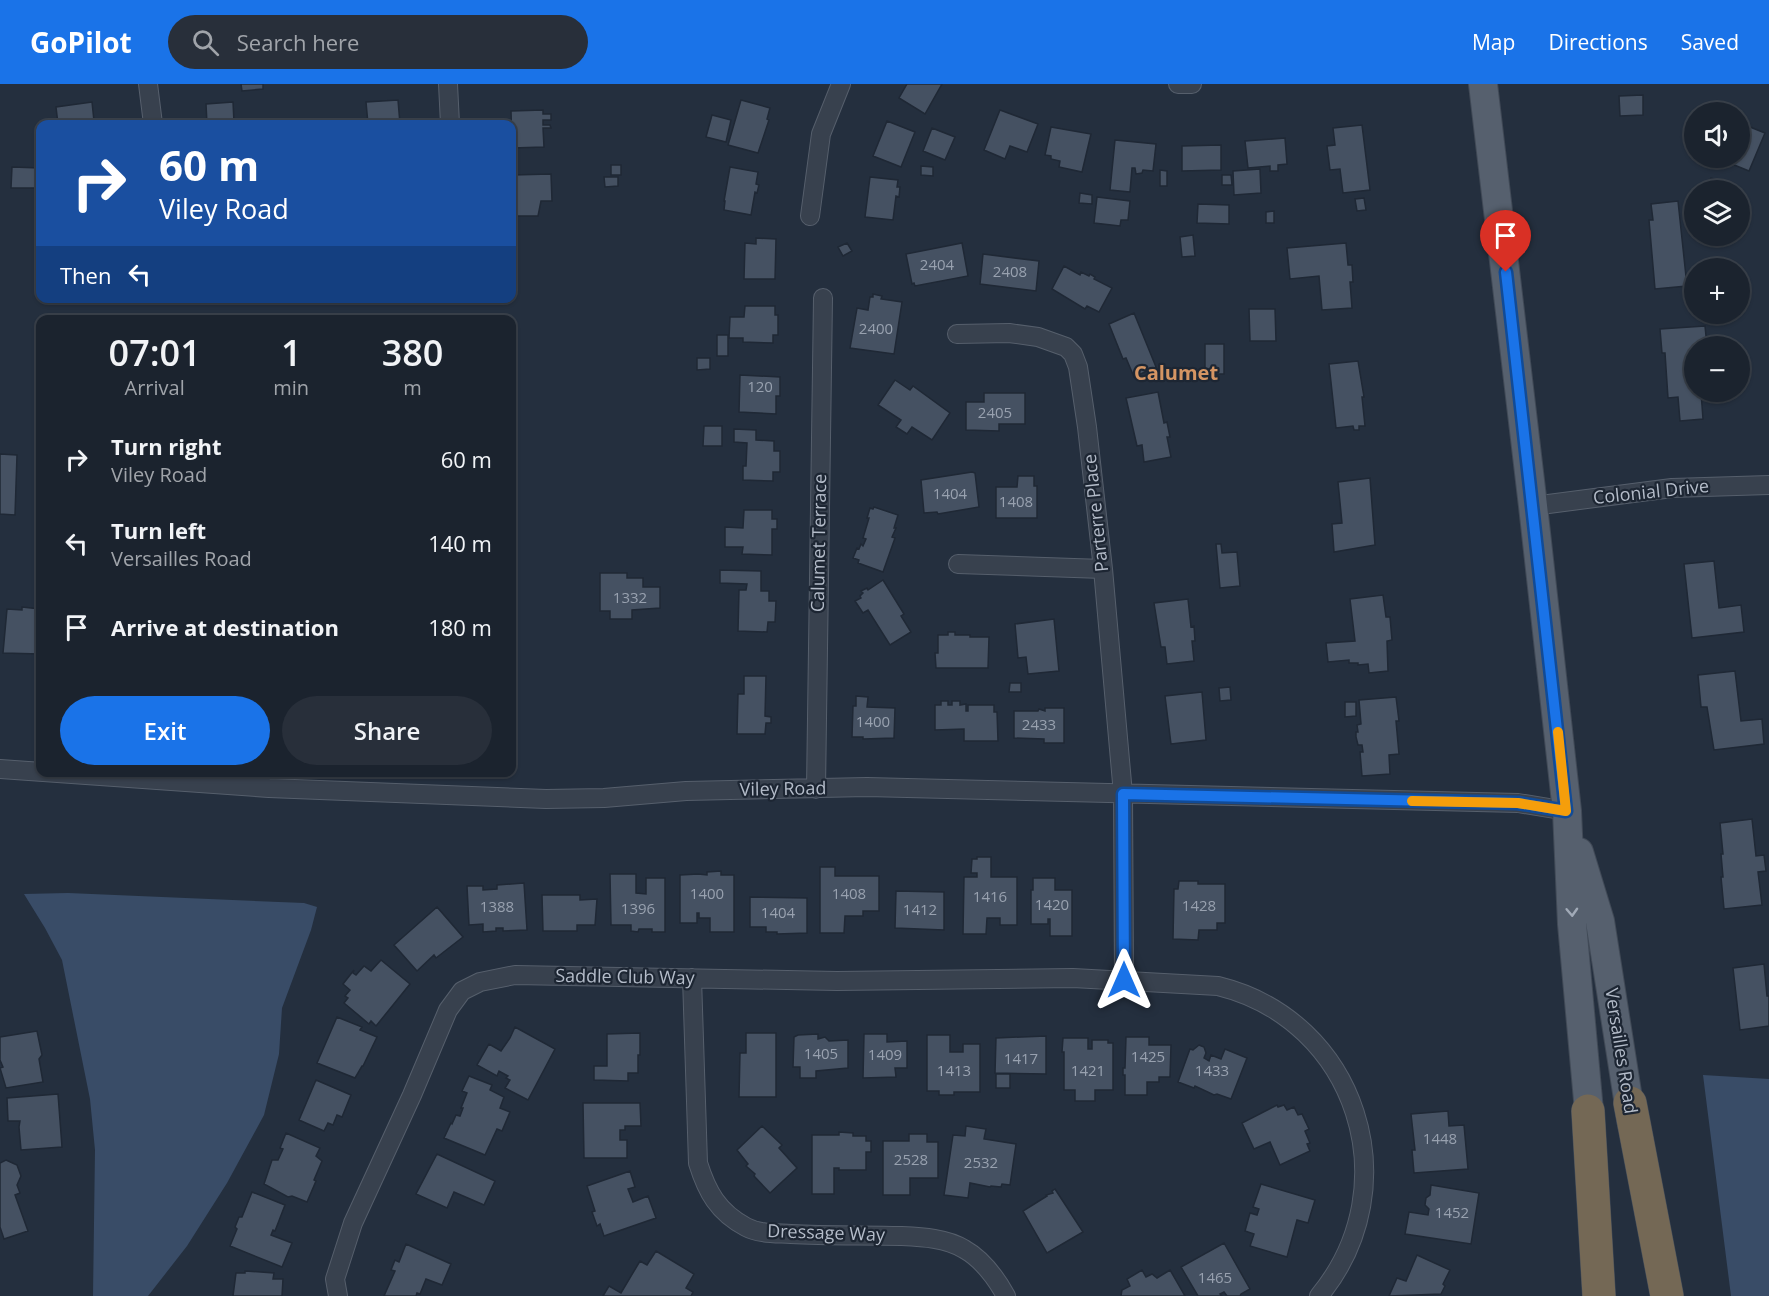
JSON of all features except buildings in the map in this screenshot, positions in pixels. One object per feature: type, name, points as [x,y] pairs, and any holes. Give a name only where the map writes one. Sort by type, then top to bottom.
[{"type":"highway","points":[[1630,1103],[1667,1296]]},
{"type":"highway","points":[[1588,1111],[1599,1296]]},
{"type":"main road","name":"Versailles Road","points":[[1483,84],[1533,506],[1566,811],[1572,924],[1588,1111],[1610,1296]]},
{"type":"main road","name":"Versailles Road","points":[[1566,811],[1600,921],[1630,1103],[1653,1296]]},
{"type":"street","points":[[148,84],[152,120]]},
{"type":"street","points":[[448,84],[450,120]]},
{"type":"street","points":[[810,216],[821,134],[841,84]]},
{"type":"street","points":[[1178,84],[1192,84]]},
{"type":"street","name":"Calumet Terrace","points":[[816,789],[823,298]]},
{"type":"street","name":"Parterre Place","points":[[957,334],[1009,333],[1038,337],[1066,347],[1073,354],[1078,367],[1103,569],[1123,794]]},
{"type":"street","name":"Colonial Drive","points":[[1533,506],[1672,488],[1769,485]]},
{"type":"street","points":[[958,564],[1103,569]]},
{"type":"street","name":"Viley Road","points":[[0,769],[36,772]]},
{"type":"street","name":"Viley Road","points":[[114,777],[270,788],[514,798],[604,798],[686,791],[867,787],[1518,803],[1566,811]]},
{"type":"street","points":[[1123,794],[1124,980]]},
{"type":"street","name":"Saddle Club Way","points":[[338,1296],[335,1279],[353,1222],[412,1095],[448,1010],[462,991],[480,982],[515,975],[837,981],[1073,978],[1218,986],[1253,997],[1272,1007],[1310,1037],[1343,1081],[1355,1110],[1363,1146],[1364,1180],[1359,1213],[1350,1241],[1336,1270],[1318,1296]]},
{"type":"street","name":"Dressage Way","points":[[692,978],[698,1163],[705,1187],[728,1215],[747,1228],[768,1233],[915,1237],[942,1240],[965,1249],[987,1268],[1006,1296]]},
{"type":"water","points":[[68,893],[304,903],[317,907],[311,930],[282,1008],[279,1054],[264,1115],[227,1183],[187,1246],[148,1296],[93,1296],[95,1150],[90,1099],[62,960],[24,894]]},
{"type":"water","points":[[1703,1075],[1769,1079],[1769,1296],[1731,1296]]},
{"type":"slow traffic","points":[[1412,801],[1518,803],[1566,811],[1558,732]]},
{"type":"district","name":"Calumet","points":[[1176,373]]},
{"type":"route","points":[[1124,980],[1123,794],[1518,803],[1566,811],[1506,272]]}]
